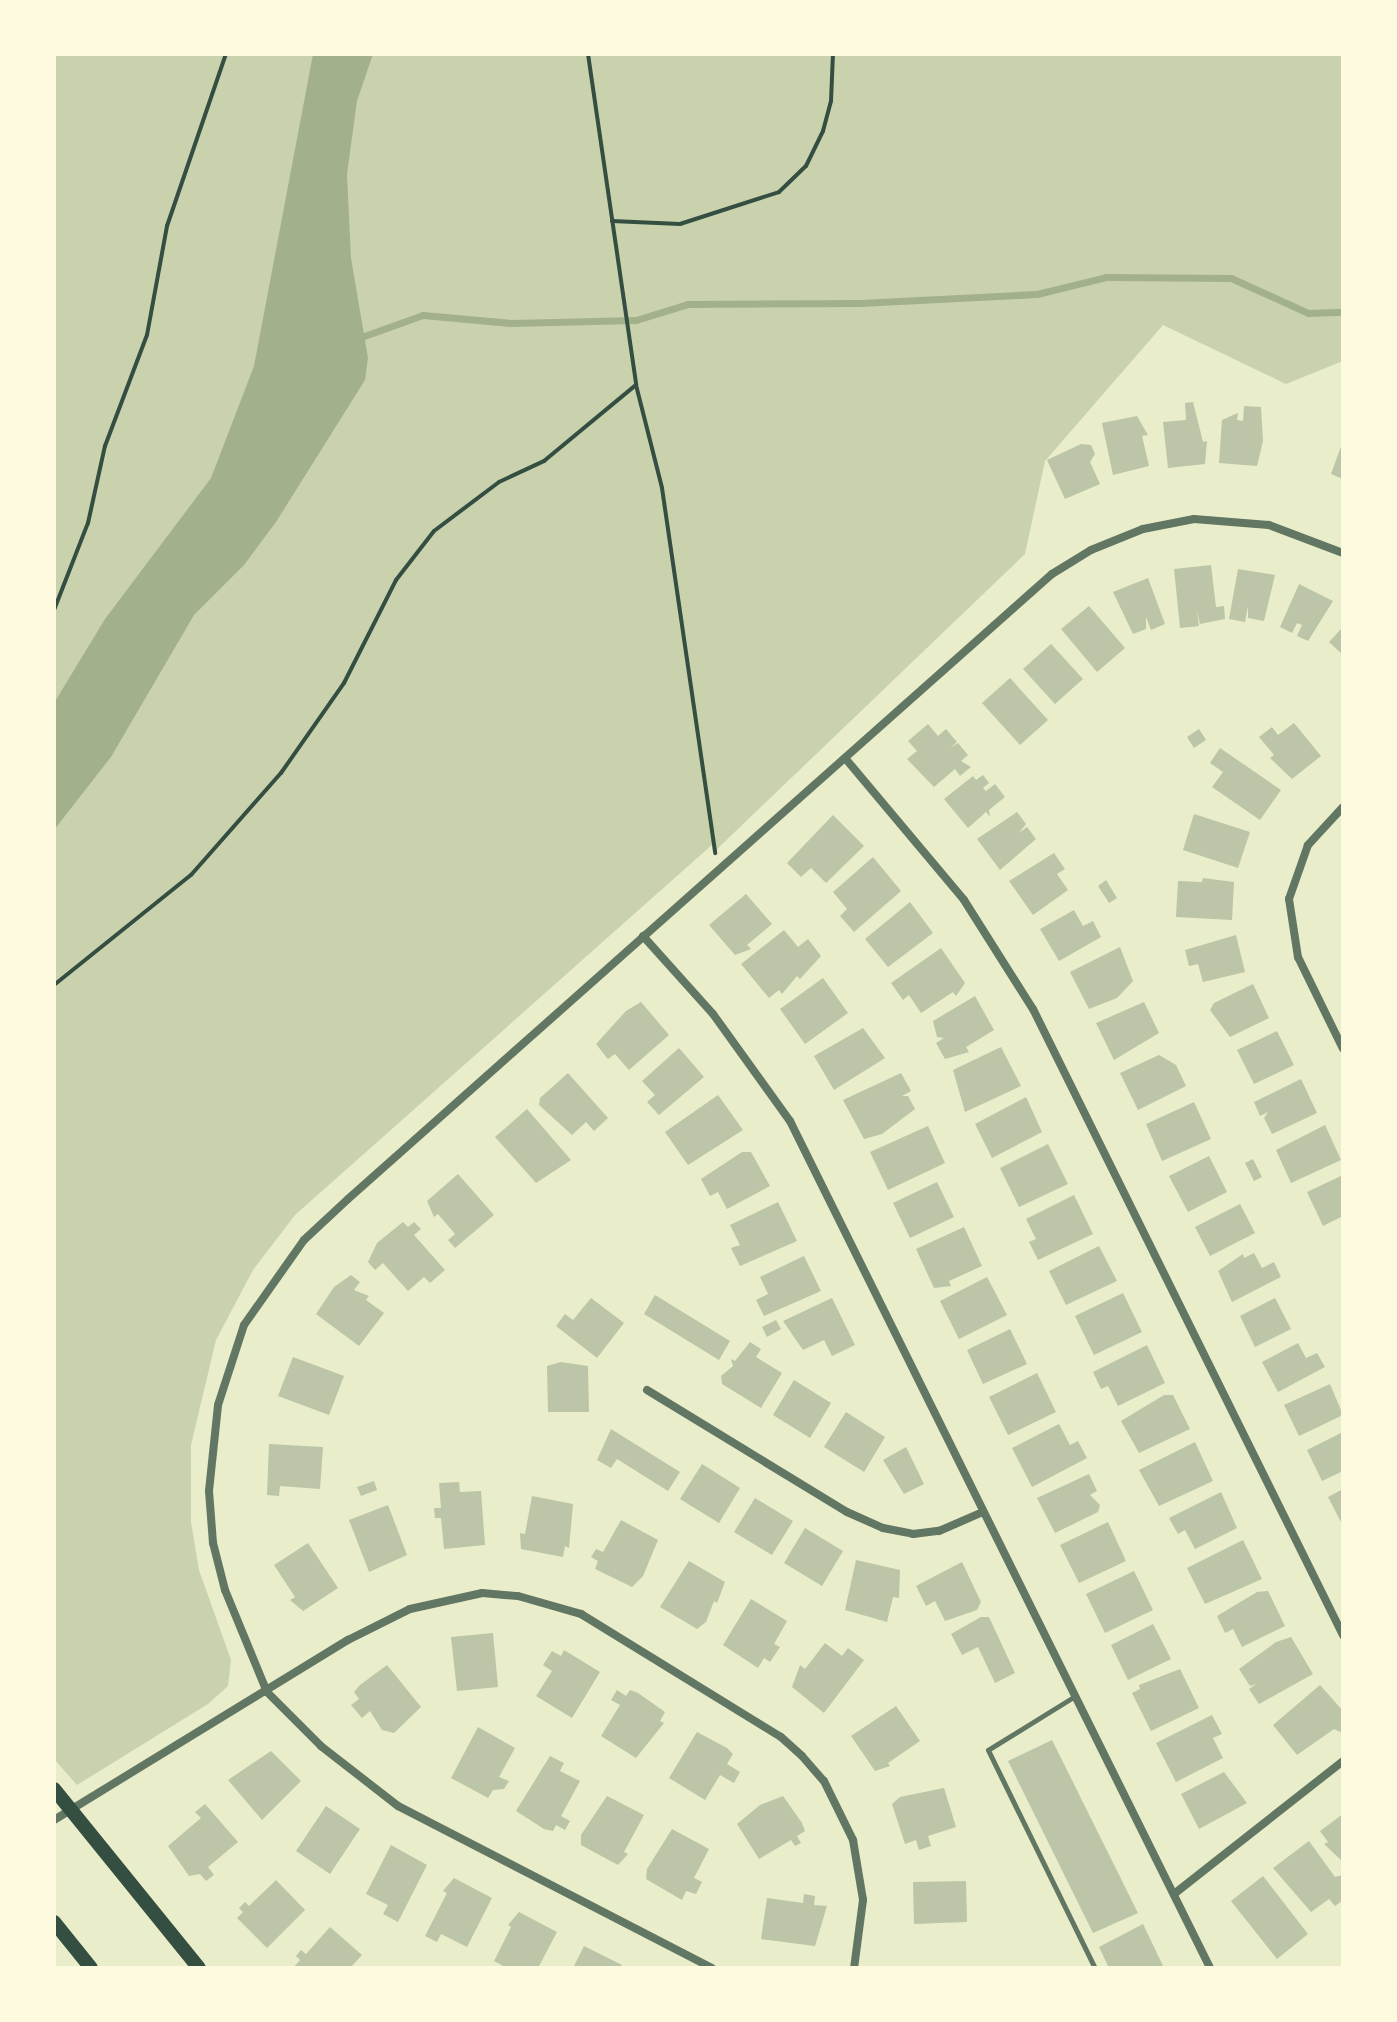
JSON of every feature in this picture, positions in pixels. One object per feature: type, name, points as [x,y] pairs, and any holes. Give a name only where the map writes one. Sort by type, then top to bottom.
[{"type":"main road","points":[[54,1789],[199,1968]]},
{"type":"main road","points":[[54,1922],[91,1968]]},
{"type":"street","points":[[712,1968],[398,1806],[321,1746],[267,1692],[225,1590],[213,1543],[209,1491],[218,1405],[244,1325],[304,1240],[1052,574],[1091,550],[1143,529],[1194,519],[1269,525],[1327,544],[1343,553]]},
{"type":"street","points":[[845,758],[964,900],[1033,1009],[1343,1635]]},
{"type":"street","points":[[1343,807],[1312,839],[1296,869],[1289,899],[1291,929],[1298,957],[1343,1049]]},
{"type":"street","points":[[643,936],[713,1014],[790,1121],[1210,1968]]},
{"type":"street","points":[[647,1390],[847,1512],[883,1528],[913,1534],[939,1531],[983,1512]]},
{"type":"street","points":[[54,1820],[348,1640],[446,1598],[518,1596],[581,1614],[781,1737],[824,1781],[853,1840],[860,1873],[863,1900],[854,1968]]},
{"type":"street","points":[[1174,1894],[1343,1761]]},
{"type":"lane","points":[[1075,1696],[988,1750],[1095,1968]]},
{"type":"path","points":[[54,610],[88,523],[105,446],[147,335],[167,226],[226,54]]},
{"type":"path","points":[[588,54],[636,385],[662,488],[718,870]]},
{"type":"path","points":[[612,221],[680,224],[779,192],[806,166],[823,131],[831,101],[833,54]]},
{"type":"path","points":[[54,985],[191,875],[281,773],[344,683],[396,580],[434,531],[499,482],[544,461],[636,385]]},
{"type":"shaded area","points":[[54,54],[1343,54],[1343,361],[1286,384],[1163,325],[1045,461],[1025,554],[715,851],[713,844],[295,1215],[253,1270],[216,1340],[191,1445],[191,1522],[199,1570],[231,1660],[228,1686],[208,1704],[77,1785],[54,1759]]},
{"type":"shaded area","points":[[313,54],[373,54],[357,101],[347,174],[351,258],[368,358],[365,380],[276,522],[244,565],[194,615],[111,757],[54,830],[54,703],[105,619],[211,478],[254,366]]},
{"type":"building","points":[[1193,402],[1203,442],[1207,441],[1205,464],[1168,468],[1163,422],[1186,420],[1185,403]]},
{"type":"building","points":[[1244,406],[1261,407],[1263,441],[1257,466],[1219,463],[1222,420],[1238,413],[1237,420],[1243,421]]},
{"type":"building","points":[[1137,416],[1148,435],[1142,436],[1149,466],[1113,475],[1102,423]]},
{"type":"building","points":[[1343,441],[1343,479],[1331,474]]},
{"type":"building","points":[[1081,444],[1091,445],[1095,454],[1090,462],[1100,484],[1065,499],[1047,460]]},
{"type":"building","points":[[1211,565],[1216,607],[1224,606],[1225,619],[1200,624],[1197,611],[1199,626],[1180,628],[1174,569]]},
{"type":"building","points":[[1238,569],[1275,575],[1264,621],[1248,618],[1248,606],[1245,622],[1229,619]]},
{"type":"building","points":[[1148,578],[1165,624],[1151,630],[1146,617],[1146,629],[1133,634],[1113,592]]},
{"type":"building","points":[[1299,584],[1333,601],[1308,641],[1297,636],[1302,625],[1297,623],[1292,633],[1280,627]]},
{"type":"building","points":[[1089,606],[1125,648],[1097,672],[1061,629]]},
{"type":"building","points":[[1343,627],[1343,655],[1329,642]]},
{"type":"building","points":[[1051,644],[1083,679],[1055,704],[1023,669]]},
{"type":"building","points":[[1010,678],[1048,720],[1020,745],[982,703]]},
{"type":"building","points":[[1294,723],[1321,756],[1292,779],[1270,758],[1274,755],[1259,737],[1272,727],[1278,735]]},
{"type":"building","points":[[928,724],[938,736],[946,729],[957,742],[950,748],[958,743],[968,755],[961,761],[971,767],[960,776],[955,769],[934,787],[907,759],[917,751],[908,741]]},
{"type":"building","points":[[1199,729],[1206,740],[1194,748],[1187,737]]},
{"type":"building","points":[[1220,748],[1281,790],[1260,820],[1212,787],[1223,772],[1210,763]]},
{"type":"building","points":[[983,775],[989,783],[983,788],[986,791],[995,784],[1005,797],[989,810],[990,817],[986,812],[968,828],[944,799],[973,776],[976,780]]},
{"type":"building","points":[[1017,812],[1026,824],[1019,833],[1027,827],[1036,839],[1000,870],[977,839]]},
{"type":"building","points":[[1194,814],[1250,832],[1238,868],[1183,850]]},
{"type":"building","points":[[833,815],[864,846],[826,883],[811,868],[801,877],[787,863]]},
{"type":"building","points":[[1054,853],[1065,869],[1057,874],[1068,890],[1033,915],[1009,881]]},
{"type":"building","points":[[873,857],[901,891],[854,932],[840,916],[847,909],[833,892]]},
{"type":"building","points":[[1203,878],[1234,882],[1232,920],[1176,917],[1178,881],[1202,882]]},
{"type":"building","points":[[1106,880],[1117,898],[1109,903],[1098,886]]},
{"type":"building","points":[[746,894],[772,924],[747,945],[751,949],[735,955],[709,925]]},
{"type":"building","points":[[910,902],[933,933],[888,967],[865,939]]},
{"type":"building","points":[[1074,910],[1083,926],[1093,921],[1101,937],[1059,961],[1040,929]]},
{"type":"building","points":[[784,930],[798,947],[808,939],[821,956],[800,979],[797,976],[782,994],[779,990],[769,998],[741,964]]},
{"type":"building","points":[[1236,935],[1245,972],[1203,982],[1198,964],[1189,966],[1185,950]]},
{"type":"building","points":[[1120,947],[1133,981],[1117,998],[1089,1009],[1070,972]]},
{"type":"building","points":[[941,948],[965,983],[956,996],[953,992],[921,1013],[909,995],[903,1000],[891,983]]},
{"type":"building","points":[[823,978],[848,1013],[805,1044],[780,1009]]},
{"type":"building","points":[[1253,984],[1269,1018],[1230,1037],[1210,1010],[1214,1003]]},
{"type":"building","points":[[975,996],[994,1030],[966,1047],[969,1052],[945,1059],[936,1043],[944,1038],[937,1037],[933,1021]]},
{"type":"building","points":[[641,1002],[669,1035],[629,1070],[615,1054],[608,1059],[596,1044],[626,1011]]},
{"type":"building","points":[[1144,1002],[1159,1033],[1114,1060],[1096,1023]]},
{"type":"building","points":[[863,1028],[885,1058],[834,1090],[814,1056]]},
{"type":"building","points":[[1277,1031],[1294,1065],[1254,1084],[1237,1050]]},
{"type":"building","points":[[1001,1047],[1021,1086],[965,1112],[953,1070]]},
{"type":"building","points":[[679,1048],[704,1077],[659,1115],[647,1102],[655,1095],[642,1081]]},
{"type":"building","points":[[1159,1055],[1176,1065],[1186,1086],[1138,1110],[1120,1073]]},
{"type":"building","points":[[568,1073],[608,1118],[594,1131],[586,1122],[572,1135],[539,1105],[540,1098]]},
{"type":"building","points":[[901,1073],[911,1091],[902,1096],[908,1096],[915,1109],[882,1134],[864,1139],[843,1100]]},
{"type":"building","points":[[1301,1079],[1317,1113],[1272,1134],[1264,1118],[1268,1112],[1260,1116],[1254,1102]]},
{"type":"building","points":[[718,1095],[743,1130],[688,1165],[665,1132]]},
{"type":"building","points":[[1026,1097],[1042,1132],[992,1158],[975,1124]]},
{"type":"building","points":[[1194,1102],[1211,1139],[1162,1161],[1146,1124]]},
{"type":"building","points":[[527,1109],[571,1160],[536,1183],[495,1137]]},
{"type":"building","points":[[1325,1125],[1341,1160],[1291,1183],[1276,1150]]},
{"type":"building","points":[[928,1126],[945,1163],[888,1190],[870,1152]]},
{"type":"building","points":[[1048,1144],[1068,1184],[1019,1207],[1000,1168]]},
{"type":"building","points":[[742,1152],[751,1152],[770,1186],[727,1209],[718,1192],[710,1196],[701,1179]]},
{"type":"building","points":[[1209,1156],[1227,1192],[1188,1212],[1169,1176]]},
{"type":"building","points":[[1253,1159],[1262,1177],[1254,1181],[1245,1163]]},
{"type":"building","points":[[458,1174],[494,1215],[455,1248],[448,1240],[455,1234],[438,1214],[434,1217],[427,1201]]},
{"type":"building","points":[[1343,1175],[1343,1216],[1323,1226],[1307,1192]]},
{"type":"building","points":[[937,1182],[954,1217],[910,1238],[893,1203]]},
{"type":"building","points":[[1074,1195],[1093,1234],[1038,1260],[1029,1242],[1036,1239],[1026,1219]]},
{"type":"building","points":[[778,1202],[797,1241],[740,1266],[731,1248],[740,1245],[730,1225]]},
{"type":"building","points":[[1240,1204],[1255,1233],[1210,1256],[1195,1227]]},
{"type":"building","points":[[403,1222],[408,1227],[414,1222],[421,1229],[414,1235],[445,1270],[430,1283],[424,1277],[408,1291],[383,1263],[375,1270],[368,1262],[377,1243]]},
{"type":"building","points":[[964,1227],[982,1266],[949,1281],[951,1286],[934,1288],[916,1249]]},
{"type":"building","points":[[1099,1246],[1117,1281],[1066,1305],[1049,1271]]},
{"type":"building","points":[[1254,1253],[1262,1268],[1274,1262],[1281,1277],[1232,1302],[1218,1271],[1243,1254],[1244,1258]]},
{"type":"building","points":[[804,1256],[821,1291],[764,1316],[756,1300],[768,1294],[760,1277]]},
{"type":"building","points":[[351,1275],[360,1282],[354,1290],[369,1296],[366,1300],[384,1313],[359,1346],[316,1314],[334,1287]]},
{"type":"building","points":[[987,1277],[1007,1315],[959,1339],[940,1301]]},
{"type":"building","points":[[1123,1293],[1142,1332],[1094,1355],[1075,1316]]},
{"type":"building","points":[[655,1295],[730,1341],[719,1360],[644,1314]]},
{"type":"building","points":[[591,1298],[624,1323],[597,1358],[556,1326],[565,1314],[573,1320]]},
{"type":"building","points":[[832,1298],[855,1345],[832,1356],[824,1340],[803,1350],[783,1321]]},
{"type":"building","points":[[1275,1298],[1291,1329],[1255,1347],[1240,1316]]},
{"type":"building","points":[[776,1320],[781,1329],[767,1337],[762,1327]]},
{"type":"building","points":[[1010,1329],[1027,1364],[983,1384],[967,1350]]},
{"type":"building","points":[[750,1342],[761,1349],[756,1357],[782,1373],[761,1408],[722,1384],[721,1376],[733,1366],[731,1359],[735,1361]]},
{"type":"building","points":[[1298,1343],[1306,1358],[1317,1353],[1325,1367],[1278,1392],[1262,1362]]},
{"type":"building","points":[[1147,1345],[1165,1383],[1118,1406],[1108,1386],[1101,1389],[1093,1372]]},
{"type":"building","points":[[293,1357],[344,1376],[329,1415],[278,1396]]},
{"type":"building","points":[[561,1362],[588,1366],[589,1412],[548,1412],[547,1366]]},
{"type":"building","points":[[1037,1373],[1056,1412],[1008,1435],[989,1397]]},
{"type":"building","points":[[794,1380],[831,1403],[810,1438],[773,1415]]},
{"type":"building","points":[[1330,1384],[1343,1415],[1299,1436],[1284,1405]]},
{"type":"building","points":[[1164,1395],[1173,1395],[1190,1429],[1139,1453],[1121,1421]]},
{"type":"building","points":[[846,1412],[885,1437],[864,1472],[824,1447]]},
{"type":"building","points":[[1059,1424],[1070,1445],[1078,1441],[1087,1458],[1032,1487],[1012,1448]]},
{"type":"building","points":[[611,1429],[680,1472],[668,1491],[617,1459],[611,1468],[597,1460]]},
{"type":"building","points":[[1343,1432],[1343,1471],[1322,1481],[1307,1450]]},
{"type":"building","points":[[1195,1442],[1213,1481],[1159,1506],[1139,1470]]},
{"type":"building","points":[[269,1444],[323,1447],[320,1489],[280,1486],[279,1496],[267,1495]]},
{"type":"building","points":[[906,1447],[924,1484],[904,1494],[883,1460]]},
{"type":"building","points":[[702,1464],[740,1488],[719,1523],[680,1499]]},
{"type":"building","points":[[1089,1474],[1097,1491],[1090,1495],[1100,1505],[1098,1512],[1055,1533],[1037,1498]]},
{"type":"building","points":[[374,1481],[377,1490],[361,1496],[357,1487]]},
{"type":"building","points":[[459,1482],[460,1492],[481,1491],[485,1545],[444,1549],[441,1518],[435,1518],[434,1508],[441,1508],[439,1483]]},
{"type":"building","points":[[1343,1489],[1343,1526],[1328,1497]]},
{"type":"building","points":[[1221,1492],[1237,1528],[1195,1549],[1185,1530],[1178,1534],[1169,1518]]},
{"type":"building","points":[[532,1496],[573,1504],[569,1548],[565,1546],[563,1557],[521,1549],[520,1533],[525,1534]]},
{"type":"building","points":[[755,1498],[793,1521],[772,1555],[734,1532]]},
{"type":"building","points":[[388,1505],[407,1555],[369,1572],[349,1520]]},
{"type":"building","points":[[621,1520],[658,1540],[643,1576],[632,1587],[595,1569],[598,1561],[591,1557],[596,1549],[603,1552]]},
{"type":"building","points":[[1108,1522],[1126,1561],[1079,1583],[1060,1545]]},
{"type":"building","points":[[805,1528],[843,1551],[822,1586],[784,1563]]},
{"type":"building","points":[[1243,1540],[1262,1579],[1205,1604],[1187,1568]]},
{"type":"building","points":[[308,1543],[338,1588],[303,1611],[290,1600],[295,1597],[274,1565]]},
{"type":"building","points":[[856,1560],[900,1570],[899,1598],[893,1597],[887,1622],[845,1610]]},
{"type":"building","points":[[689,1561],[725,1582],[706,1622],[697,1629],[660,1607]]},
{"type":"building","points":[[962,1562],[981,1602],[977,1610],[945,1621],[935,1601],[926,1606],[916,1586]]},
{"type":"building","points":[[1134,1571],[1153,1610],[1105,1633],[1086,1594]]},
{"type":"building","points":[[1268,1591],[1285,1626],[1242,1647],[1233,1629],[1225,1633],[1217,1616],[1257,1592]]},
{"type":"building","points":[[751,1599],[787,1621],[774,1644],[780,1647],[770,1662],[764,1658],[758,1668],[723,1645]]},
{"type":"building","points":[[981,1617],[989,1617],[1015,1673],[995,1683],[978,1647],[962,1655],[951,1634]]},
{"type":"building","points":[[1153,1624],[1171,1659],[1128,1680],[1111,1645]]},
{"type":"building","points":[[493,1633],[498,1687],[457,1691],[451,1637]]},
{"type":"building","points":[[1291,1637],[1313,1674],[1259,1704],[1249,1689],[1256,1684],[1250,1686],[1239,1669],[1276,1642]]},
{"type":"building","points":[[825,1643],[842,1656],[848,1648],[864,1660],[824,1713],[792,1687],[800,1665],[805,1669]]},
{"type":"building","points":[[564,1650],[600,1672],[572,1718],[536,1696],[552,1671],[543,1665],[552,1651],[561,1656]]},
{"type":"building","points":[[387,1665],[421,1707],[394,1733],[382,1730],[370,1711],[362,1718],[351,1705],[359,1699],[354,1692],[360,1685]]},
{"type":"building","points":[[1180,1669],[1199,1708],[1151,1731],[1132,1693],[1140,1689],[1139,1685]]},
{"type":"building","points":[[1320,1685],[1343,1711],[1343,1733],[1334,1729],[1297,1755],[1273,1725]]},
{"type":"building","points":[[617,1690],[626,1696],[630,1690],[638,1693],[665,1712],[660,1721],[664,1723],[636,1758],[601,1736],[620,1705],[611,1700]]},
{"type":"building","points":[[896,1706],[920,1741],[888,1763],[890,1766],[875,1771],[851,1736]]},
{"type":"building","points":[[1212,1715],[1222,1734],[1213,1738],[1223,1758],[1176,1782],[1156,1743]]},
{"type":"building","points":[[478,1727],[515,1748],[499,1777],[509,1781],[504,1789],[493,1790],[488,1798],[451,1778]]},
{"type":"building","points":[[697,1732],[727,1748],[733,1754],[727,1764],[740,1772],[734,1783],[720,1775],[705,1800],[669,1778]]},
{"type":"building","points":[[1052,1740],[1138,1913],[1093,1933],[1008,1761]]},
{"type":"building","points":[[271,1751],[301,1781],[262,1820],[228,1780]]},
{"type":"building","points":[[550,1756],[564,1763],[560,1771],[580,1781],[561,1816],[570,1821],[565,1830],[556,1825],[553,1831],[544,1829],[516,1811]]},
{"type":"building","points":[[1224,1772],[1247,1803],[1199,1829],[1181,1794]]},
{"type":"building","points":[[944,1788],[956,1827],[928,1836],[931,1846],[919,1850],[916,1840],[905,1844],[892,1804],[900,1797]]},
{"type":"building","points":[[607,1796],[644,1815],[624,1852],[628,1854],[618,1865],[581,1845],[581,1835]]},
{"type":"building","points":[[783,1796],[802,1823],[805,1831],[797,1836],[801,1843],[795,1846],[791,1840],[759,1859],[737,1824],[760,1805]]},
{"type":"building","points":[[205,1804],[238,1842],[208,1867],[214,1875],[206,1881],[200,1874],[189,1876],[168,1846],[201,1818],[195,1812]]},
{"type":"building","points":[[326,1806],[360,1829],[330,1874],[296,1851]]},
{"type":"building","points":[[1343,1814],[1343,1862],[1324,1844],[1328,1842],[1320,1831]]},
{"type":"building","points":[[672,1829],[709,1849],[694,1878],[702,1882],[696,1894],[686,1891],[682,1900],[646,1879],[647,1869]]},
{"type":"building","points":[[1309,1841],[1335,1877],[1343,1875],[1343,1900],[1335,1906],[1329,1899],[1311,1912],[1273,1868]]},
{"type":"building","points":[[391,1845],[427,1865],[398,1922],[383,1914],[388,1905],[366,1894]]},
{"type":"building","points":[[1263,1876],[1308,1934],[1277,1959],[1231,1901]]},
{"type":"building","points":[[454,1878],[492,1898],[467,1947],[441,1934],[437,1942],[425,1936],[447,1893],[443,1891]]},
{"type":"building","points":[[276,1880],[305,1910],[267,1948],[237,1918],[243,1912],[239,1908],[245,1902],[249,1906]]},
{"type":"building","points":[[966,1881],[967,1922],[914,1924],[913,1882]]},
{"type":"building","points":[[804,1894],[815,1896],[814,1905],[827,1906],[815,1946],[761,1939],[767,1898],[803,1903]]},
{"type":"building","points":[[519,1912],[557,1932],[538,1968],[507,1968],[494,1961],[511,1927],[508,1925]]},
{"type":"building","points":[[1143,1924],[1164,1968],[1109,1968],[1099,1947]]},
{"type":"building","points":[[330,1927],[362,1955],[350,1968],[293,1968],[300,1960],[296,1956],[301,1950],[306,1954]]},
{"type":"building","points":[[584,1946],[622,1965],[620,1968],[573,1968]]},
{"type":"waterway","points":[[353,340],[423,315],[511,323],[636,320],[688,304],[860,303],[1037,294],[1106,277],[1231,278],[1308,313],[1343,312]]}]
